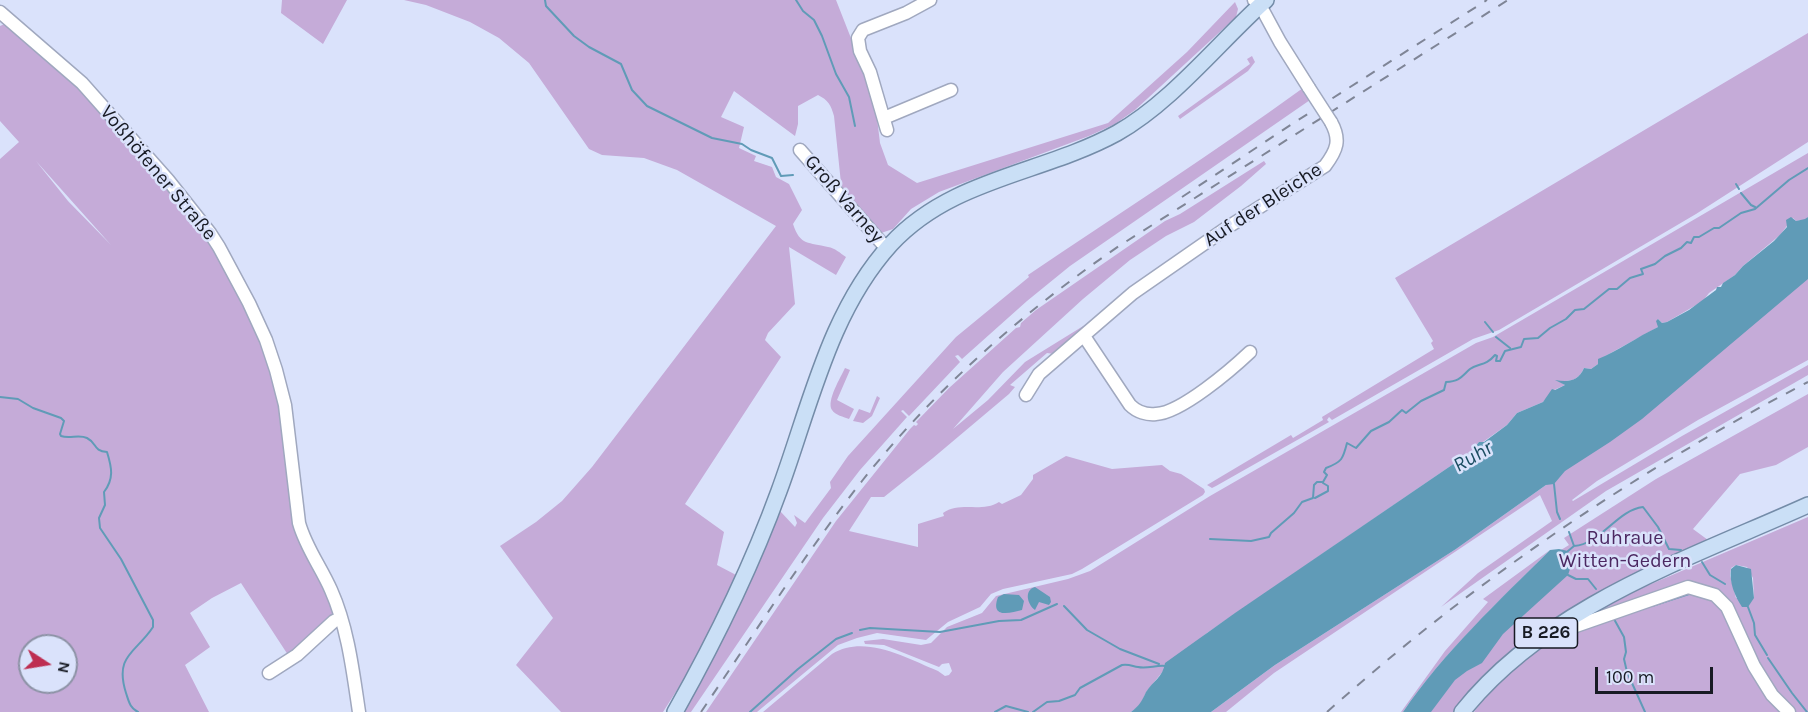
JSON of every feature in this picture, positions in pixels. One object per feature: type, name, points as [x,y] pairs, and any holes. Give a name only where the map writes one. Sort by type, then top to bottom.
[{"type":"main road","points":[[675,712],[714,642],[758,543],[779,492],[827,351],[860,287],[887,249],[921,217],[947,200],[976,187],[1074,152],[1132,124],[1161,100],[1260,2]]},
{"type":"main road","name":"B 226","points":[[1462,712],[1502,668],[1535,640],[1558,625],[1646,577],[1808,505]]},
{"type":"street","points":[[930,0],[906,13],[863,30],[858,42],[860,51],[870,72],[886,124],[951,90]]},
{"type":"street","name":"Auf der Bleiche","points":[[1026,395],[1039,374],[1133,293],[1227,227],[1325,166],[1335,151],[1338,138],[1331,122],[1260,2]]},
{"type":"street","name":"Voßhöfener Straße","points":[[2,17],[82,83],[168,180],[219,248],[249,303],[266,340],[285,405],[299,523],[304,540],[331,589],[353,674],[359,712]]},
{"type":"street","name":"Groß Varney","points":[[800,150],[887,249]]},
{"type":"street","points":[[1084,336],[1130,405],[1140,412],[1156,414],[1172,410],[1183,404],[1232,369],[1250,352]]},
{"type":"street","points":[[1558,625],[1564,628],[1573,627],[1688,587],[1715,594],[1727,607],[1754,666],[1772,695],[1790,712]]},
{"type":"street","points":[[269,673],[297,655],[340,618]]},
{"type":"green space","points":[[282,0],[347,0],[323,44],[281,13]]},
{"type":"green space","points":[[404,0],[836,0],[869,84],[876,110],[880,143],[888,165],[917,183],[1108,123],[1187,52],[1235,2],[1238,9],[1236,17],[1135,110],[1115,124],[1089,136],[939,192],[911,209],[893,229],[878,234],[842,193],[834,116],[827,101],[818,95],[798,106],[795,136],[734,91],[721,117],[744,127],[739,148],[756,156],[754,161],[772,167],[776,177],[789,184],[802,210],[793,224],[802,240],[833,248],[846,257],[836,275],[789,247],[795,304],[768,333],[765,340],[781,357],[685,504],[724,532],[717,565],[738,576],[705,646],[663,712],[561,712],[516,665],[553,618],[500,546],[562,501],[592,467],[776,226],[677,170],[644,158],[602,155],[589,149],[529,63],[499,38],[470,22],[426,5]]},
{"type":"green space","points":[[7,23],[89,93],[210,238],[253,321],[276,381],[295,513],[336,613],[290,658],[241,583],[190,613],[210,647],[185,665],[209,712],[0,712],[0,159],[19,142],[0,121],[0,26]],"holes":[[[36,161],[111,245],[68,201]]]},
{"type":"green space","points":[[1808,33],[1808,142],[1696,214],[1499,330],[1473,339],[1332,420],[1329,417],[1327,420],[1329,422],[1216,486],[1212,488],[1207,485],[1291,435],[1293,438],[1323,420],[1322,417],[1434,349],[1431,343],[1433,341],[1395,278]]},
{"type":"green space","points":[[1252,56],[1255,62],[1248,71],[1180,119],[1178,116],[1250,64],[1247,59]]},
{"type":"green space","points":[[1303,88],[1310,100],[1070,266],[962,359],[958,355],[955,356],[960,362],[909,416],[903,410],[901,411],[907,417],[860,470],[823,518],[691,712],[682,712],[754,571],[780,511],[795,527],[797,523],[794,515],[805,523],[831,488],[830,482],[848,456],[956,337],[1029,277],[1028,275]]},
{"type":"green space","points":[[1808,153],[1808,217],[1805,220],[1796,221],[1793,218],[1780,235],[1735,275],[1709,293],[1703,301],[1667,322],[1662,323],[1658,319],[1658,327],[1598,360],[1598,364],[1591,369],[1584,368],[1574,379],[1559,381],[1565,385],[1554,390],[1543,402],[1517,413],[1507,425],[1483,442],[1479,442],[1471,452],[1207,633],[1164,670],[1147,691],[1140,705],[1131,712],[763,712],[832,654],[845,648],[858,646],[885,650],[938,671],[945,676],[949,675],[952,671],[949,663],[939,667],[884,645],[865,644],[864,641],[883,639],[921,645],[931,643],[947,627],[982,613],[996,596],[1068,579],[1090,571],[1210,496],[1476,343],[1493,337]]},
{"type":"green space","points":[[1264,161],[1266,164],[1241,186],[1194,222],[1166,236],[1130,260],[1083,299],[1003,372],[953,429],[988,400],[1025,362],[1101,315],[1054,354],[1047,353],[1010,385],[1015,387],[1009,394],[884,497],[871,497],[849,531],[918,547],[918,524],[944,516],[943,513],[957,508],[985,507],[999,502],[1002,504],[1021,495],[1033,479],[1033,475],[1066,456],[1112,469],[1162,465],[1204,489],[1203,495],[1072,574],[1003,589],[991,594],[980,607],[948,622],[926,640],[877,633],[857,638],[838,645],[757,712],[706,712],[836,521],[910,429],[918,424],[916,422],[949,388],[1016,328],[1020,327],[1021,323],[1036,310],[1165,221]]},
{"type":"green space","name":"Ruhraue Witten-Gedern","points":[[1808,270],[1808,360],[1698,420],[1597,481],[1572,500],[1808,365],[1808,375],[1606,491],[1441,607],[1478,573],[1552,521],[1540,495],[1274,673],[1226,712],[1211,712],[1275,665],[1456,549],[1546,485]]},
{"type":"green space","points":[[845,368],[850,370],[837,400],[854,409],[849,419],[835,413],[831,406],[832,395]]},
{"type":"green space","name":"Ruhraue Witten-Gedern","points":[[1808,394],[1808,447],[1776,465],[1740,474],[1693,529],[1708,540],[1609,591],[1457,712],[1407,712],[1540,563],[1569,545],[1564,538],[1656,479]]},
{"type":"green space","points":[[877,396],[880,398],[872,416],[863,423],[853,421],[859,409],[870,413]]},
{"type":"green space","points":[[1808,517],[1808,712],[1474,712],[1497,681],[1530,652],[1595,608]],"holes":[[[1736,565],[1747,567],[1753,578],[1754,598],[1736,598],[1730,575],[1731,568]]]},
{"type":"green space","points":[[1550,550],[1454,648],[1401,712],[1445,651],[1488,602],[1483,599]]},
{"type":"water","name":"Ruhr","points":[[1791,217],[1796,221],[1808,217],[1808,279],[1642,419],[1565,471],[1554,484],[1546,485],[1456,549],[1275,665],[1211,712],[1131,712],[1160,675],[1165,663],[1471,452],[1479,442],[1484,442],[1507,425],[1517,413],[1543,402],[1552,389],[1555,390],[1565,385],[1555,380],[1568,381],[1576,378],[1584,368],[1591,369],[1598,364],[1598,359],[1658,327],[1656,321],[1658,319],[1662,323],[1667,322],[1689,310],[1717,287],[1721,287],[1774,241],[1787,227],[1786,220]]},
{"type":"water","points":[[1550,550],[1568,551],[1571,566],[1568,575],[1503,634],[1482,663],[1455,680],[1431,712],[1403,712],[1436,669],[1473,628]]},
{"type":"water","points":[[1736,565],[1751,569],[1754,598],[1748,607],[1742,607],[1733,589],[1731,569]]},
{"type":"water","points":[[1035,587],[1050,597],[1051,602],[1049,605],[1039,602],[1035,610],[1030,604],[1028,594]]},
{"type":"water","points":[[1004,594],[1019,595],[1024,601],[1022,610],[999,612],[996,604],[998,597]]},
{"type":"waterway","points":[[545,0],[546,6],[574,36],[621,64],[632,90],[647,106],[712,138],[742,144],[772,158],[781,176],[793,175]]},
{"type":"waterway","points":[[796,0],[803,11],[814,20],[822,36],[836,74],[849,97],[855,126]]},
{"type":"waterway","points":[[1210,539],[1251,541],[1269,537],[1302,502],[1313,498],[1314,485],[1317,482],[1323,482],[1327,475],[1324,472],[1326,468],[1341,459],[1347,443],[1356,448],[1371,431],[1389,422],[1402,410],[1406,413],[1421,401],[1444,390],[1446,382],[1457,380],[1473,367],[1488,361],[1495,355],[1497,356],[1496,361],[1500,361],[1505,351],[1521,347],[1524,339],[1538,338],[1575,310],[1584,309],[1609,289],[1617,289],[1630,278],[1643,274],[1641,269],[1655,264],[1687,242],[1691,243],[1694,237],[1719,228],[1741,213],[1755,209],[1789,180],[1808,168]]},
{"type":"waterway","points":[[1736,184],[1739,189]]},
{"type":"waterway","points":[[1741,193],[1755,207]]},
{"type":"waterway","points":[[1485,322],[1493,332]]},
{"type":"waterway","points":[[1496,337],[1510,348]]},
{"type":"waterway","points":[[0,397],[18,399],[33,408],[61,418],[64,421],[61,436],[84,437],[99,450],[107,452],[111,473],[104,492],[105,505],[99,518],[100,528],[121,559],[153,620],[153,627],[129,656],[123,670],[128,699],[131,707],[138,712]]},
{"type":"waterway","points":[[1315,498],[1328,491],[1328,486],[1323,483]]},
{"type":"waterway","points":[[1554,484],[1560,519]]},
{"type":"waterway","points":[[1574,546],[1593,539],[1625,514],[1643,507],[1658,527],[1669,549],[1681,550]]},
{"type":"waterway","points":[[1568,551],[1574,546],[1569,532]]},
{"type":"waterway","points":[[1702,562],[1710,575],[1725,584]]},
{"type":"waterway","points":[[1568,575],[1576,579],[1588,579],[1596,589]]},
{"type":"waterway","points":[[1652,606],[1692,593]]},
{"type":"waterway","points":[[860,630],[870,628],[940,632],[999,621],[1021,620],[1057,604]]},
{"type":"waterway","points":[[1064,606],[1087,630],[1120,649],[1159,664]]},
{"type":"waterway","points":[[1748,607],[1754,623],[1755,635],[1767,655]]},
{"type":"waterway","points":[[1614,619],[1624,637],[1626,652],[1624,659],[1627,672],[1645,712]]},
{"type":"waterway","points":[[750,712],[836,639],[852,633]]},
{"type":"waterway","points":[[1768,658],[1807,712]]},
{"type":"waterway","points":[[1033,712],[1047,702],[1059,701],[1075,695],[1080,688],[1122,665],[1165,666]]},
{"type":"waterway","points":[[995,712],[1006,706],[1028,712]]},
{"type":"railway","points":[[1182,197],[1487,0]]},
{"type":"railway","points":[[701,712],[800,566],[862,481],[919,415],[981,354],[1048,298],[1119,246],[1508,0]]},
{"type":"railway","points":[[1327,712],[1439,618],[1557,532],[1680,453],[1808,382]]}]
